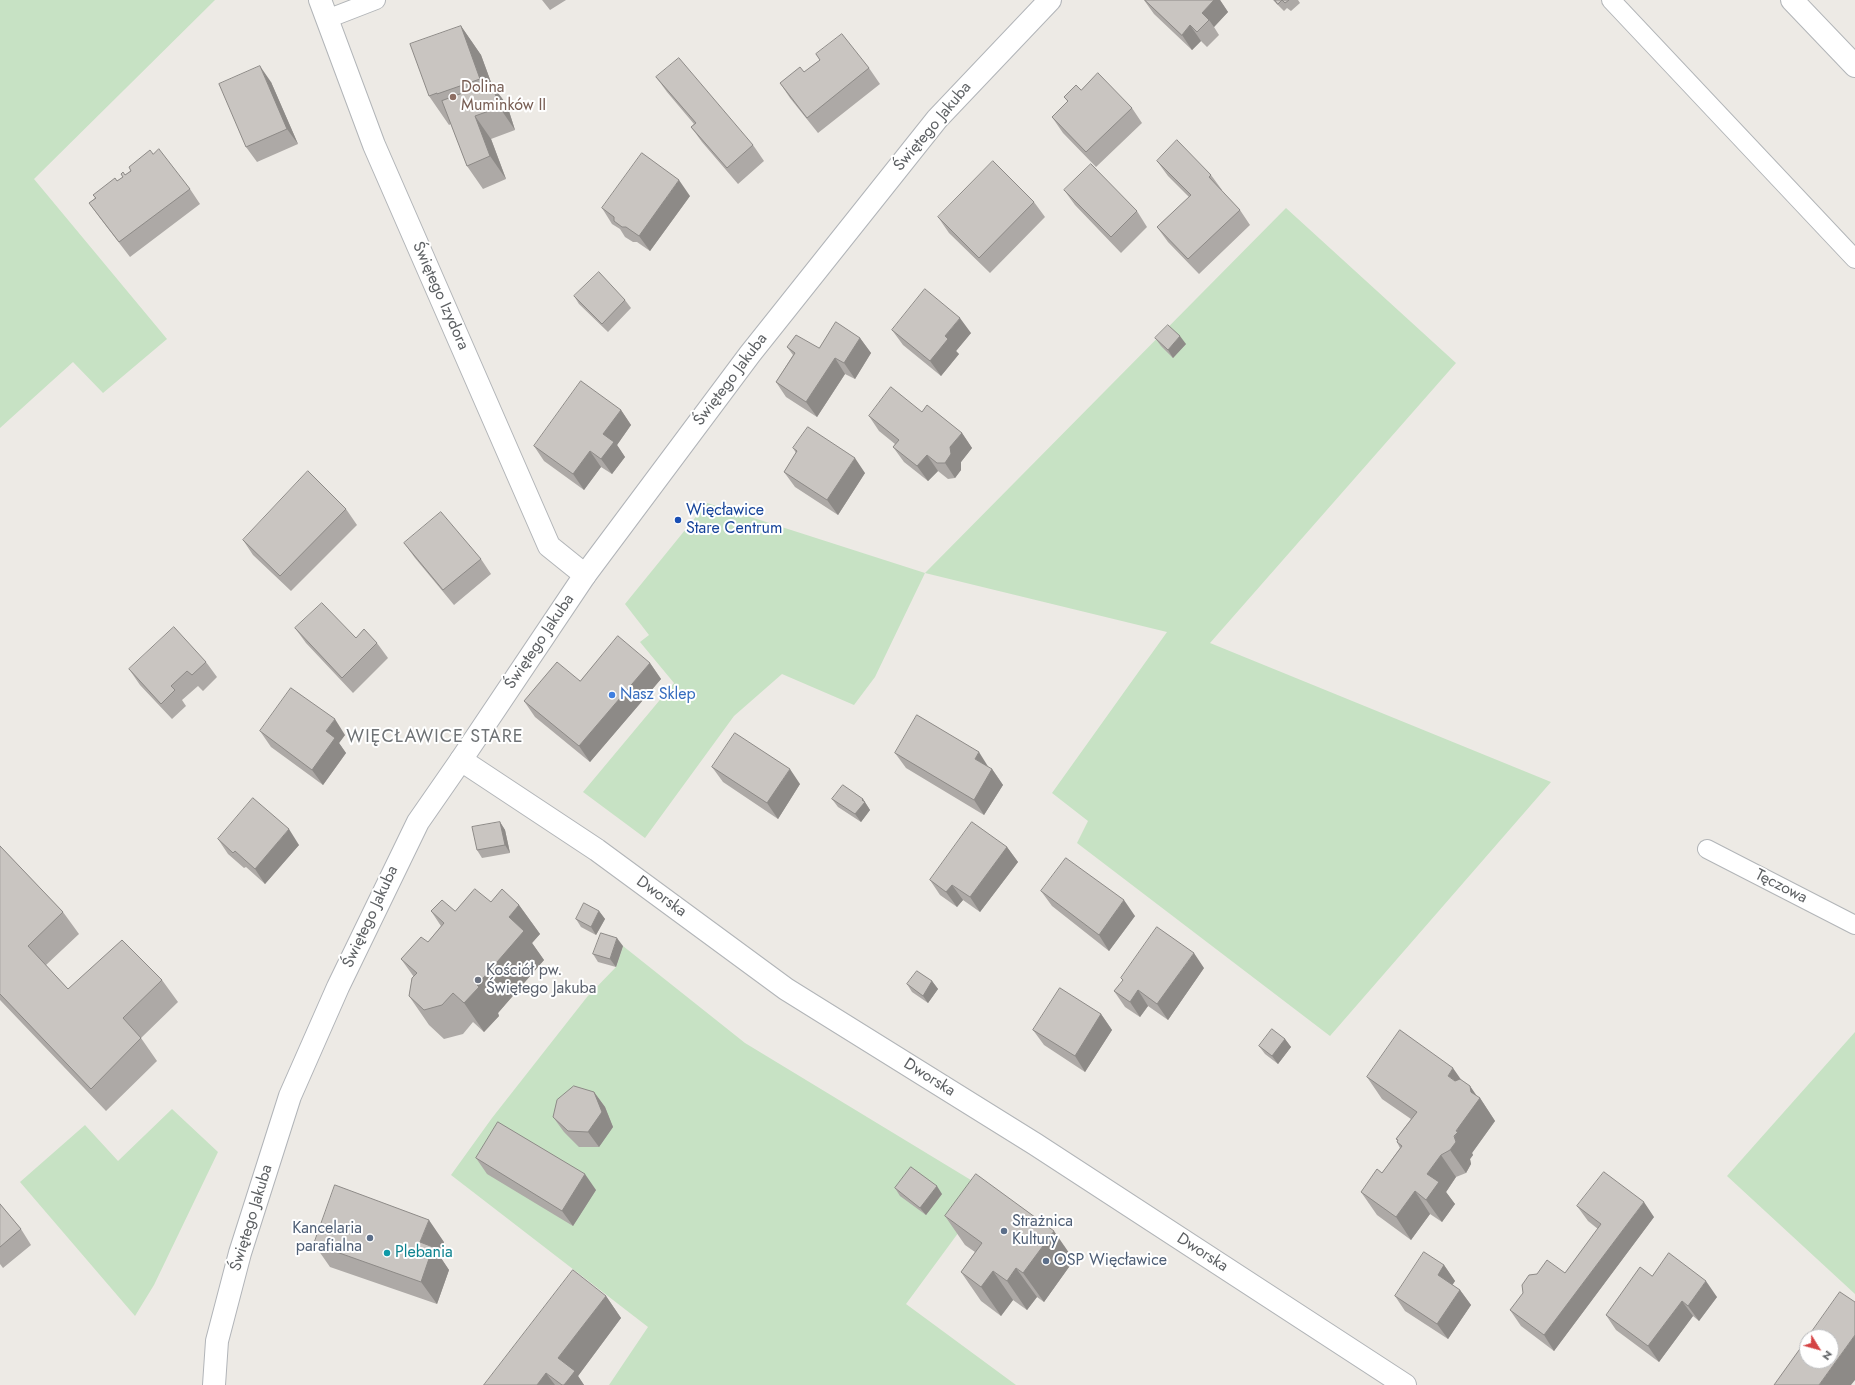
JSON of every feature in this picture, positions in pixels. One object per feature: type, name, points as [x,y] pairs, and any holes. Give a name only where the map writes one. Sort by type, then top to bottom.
[{"type":"street","name":"Świętego Jakuba","points":[[214,1385],[217,1341],[240,1253],[290,1096],[338,987],[418,822],[585,575],[750,354],[937,119],[1050,0]]},
{"type":"street","points":[[1792,0],[1855,66]]},
{"type":"street","name":"Świętego Izydora","points":[[324,9],[374,145],[549,546],[585,575]]},
{"type":"street","name":"Dworska","points":[[461,760],[597,850],[786,989],[1035,1144],[1405,1385]]},
{"type":"lane","points":[[324,9],[376,0]]},
{"type":"lane","points":[[1611,0],[1855,259]]},
{"type":"lane","name":"Tęczowa","points":[[1707,849],[1855,925]]},
{"type":"green space","points":[[0,0],[215,0],[34,179],[167,339],[103,393],[73,362],[0,428]]},
{"type":"green space","points":[[1286,208],[1456,363],[1210,643],[1551,782],[1330,1036],[1077,843],[1088,821],[1052,793],[1167,632],[925,573]]},
{"type":"green space","points":[[707,503],[925,573],[875,677],[854,705],[782,674],[734,716],[645,838],[583,792],[674,683],[640,642],[649,635],[625,604]]},
{"type":"green space","points":[[623,946],[745,1043],[989,1191],[906,1304],[1016,1385],[609,1385],[648,1327],[451,1175],[492,1118],[587,997],[616,967]]},
{"type":"green space","points":[[1855,1032],[1855,1294],[1727,1176]]},
{"type":"green space","points":[[172,1109],[218,1152],[154,1285],[135,1316],[20,1182],[85,1125],[118,1161]]},
{"type":"building","points":[[1145,0],[1214,0],[1202,13],[1209,20],[1197,32],[1190,25],[1182,35]]},
{"type":"building","points":[[1275,0],[1282,0],[1278,4]]},
{"type":"building","points":[[1282,0],[1289,0],[1285,3]]},
{"type":"building","points":[[461,26],[480,79],[429,96],[410,44]]},
{"type":"building","points":[[842,34],[869,68],[807,118],[780,83],[800,67],[804,72],[820,60],[816,54]]},
{"type":"building","points":[[679,58],[753,145],[727,168],[691,127],[696,123],[656,77]]},
{"type":"building","points":[[260,66],[287,129],[246,147],[219,84]]},
{"type":"building","points":[[1098,73],[1132,108],[1086,152],[1052,117],[1068,101],[1064,97],[1076,85],[1081,90]]},
{"type":"building","points":[[491,83],[500,107],[475,116],[490,156],[467,166],[442,101]]},
{"type":"building","points":[[1177,140],[1211,175],[1209,177],[1240,210],[1188,259],[1157,227],[1191,195],[1157,161]]},
{"type":"building","points":[[159,149],[190,189],[119,242],[89,203],[96,198],[93,195],[115,178],[117,181],[123,177],[121,174],[123,172],[125,175],[131,171],[129,167],[150,150],[153,154]]},
{"type":"building","points":[[642,153],[679,180],[639,236],[614,221],[614,217],[602,208]]},
{"type":"building","points":[[993,161],[1034,202],[979,258],[938,217]]},
{"type":"building","points":[[1091,164],[1137,211],[1111,237],[1064,190]]},
{"type":"building","points":[[599,272],[625,300],[602,324],[574,296]]},
{"type":"building","points":[[925,289],[960,318],[945,336],[948,339],[930,361],[892,330]]},
{"type":"building","points":[[836,322],[860,338],[844,363],[835,358],[806,402],[776,382],[795,353],[787,347],[796,335],[819,348]]},
{"type":"building","points":[[1168,325],[1180,336],[1168,350],[1155,338]]},
{"type":"building","points":[[581,381],[621,410],[603,434],[614,442],[601,459],[590,451],[573,474],[534,446]]},
{"type":"building","points":[[891,387],[922,412],[927,405],[962,433],[950,447],[951,454],[945,463],[937,463],[927,455],[917,466],[893,447],[899,440],[869,416]]},
{"type":"building","points":[[808,427],[855,458],[827,500],[784,472],[797,451],[793,448]]},
{"type":"building","points":[[308,471],[346,509],[280,576],[243,540]]},
{"type":"building","points":[[441,512],[481,559],[443,590],[404,543]]},
{"type":"building","points":[[322,603],[356,638],[364,629],[377,643],[342,678],[295,628]]},
{"type":"building","points":[[174,627],[206,662],[192,675],[187,671],[171,686],[175,690],[161,704],[129,669]]},
{"type":"building","points":[[618,636],[650,663],[579,746],[524,701],[557,662],[580,681]]},
{"type":"building","points":[[291,688],[335,719],[326,731],[335,738],[312,770],[260,731]]},
{"type":"building","points":[[917,715],[979,752],[975,759],[992,769],[974,800],[895,753]]},
{"type":"building","points":[[735,733],[790,769],[767,803],[712,767]]},
{"type":"building","points":[[843,785],[865,802],[855,814],[832,799]]},
{"type":"building","points":[[253,798],[289,829],[255,869],[235,851],[233,853],[218,839]]},
{"type":"building","points":[[500,822],[505,845],[477,850],[472,827]]},
{"type":"building","points":[[972,822],[1007,847],[970,897],[952,885],[946,892],[930,880]]},
{"type":"building","points":[[0,846],[63,912],[28,946],[68,989],[122,940],[162,980],[123,1018],[141,1038],[91,1089],[0,994]]},
{"type":"building","points":[[1066,858],[1124,900],[1099,935],[1041,891]]},
{"type":"building","points":[[475,889],[491,902],[502,889],[519,905],[509,917],[524,931],[477,985],[479,987],[464,1003],[453,993],[442,1005],[424,1010],[409,996],[412,978],[417,973],[401,959],[421,937],[428,942],[444,923],[431,911],[442,900],[455,911]]},
{"type":"building","points":[[584,903],[599,911],[591,927],[576,919]]},
{"type":"building","points":[[1157,927],[1194,953],[1157,1004],[1138,990],[1130,1002],[1114,991],[1123,980],[1121,978]]},
{"type":"building","points":[[601,933],[617,938],[610,959],[593,954]]},
{"type":"building","points":[[917,971],[932,981],[923,996],[907,984]]},
{"type":"building","points":[[1060,988],[1101,1014],[1075,1056],[1033,1030]]},
{"type":"building","points":[[1272,1029],[1285,1039],[1272,1056],[1259,1046]]},
{"type":"building","points":[[1400,1030],[1453,1068],[1448,1076],[1455,1081],[1460,1079],[1470,1086],[1471,1092],[1480,1098],[1456,1131],[1458,1132],[1454,1136],[1456,1142],[1450,1150],[1441,1155],[1427,1174],[1439,1182],[1426,1200],[1415,1191],[1396,1217],[1361,1192],[1377,1169],[1382,1173],[1402,1146],[1396,1139],[1417,1112],[1367,1077]]},
{"type":"building","points":[[574,1086],[594,1092],[602,1112],[588,1132],[568,1131],[553,1117],[557,1100]]},
{"type":"building","points":[[498,1122],[585,1174],[562,1211],[476,1158]]},
{"type":"building","points":[[911,1167],[937,1186],[920,1208],[895,1188]]},
{"type":"building","points":[[1604,1172],[1644,1202],[1544,1335],[1510,1310],[1523,1293],[1522,1285],[1529,1275],[1537,1274],[1547,1260],[1565,1273],[1601,1224],[1577,1206]]},
{"type":"building","points":[[976,1174],[1054,1231],[1023,1273],[1016,1268],[1007,1281],[993,1271],[981,1287],[961,1272],[982,1243],[945,1216]]},
{"type":"building","name":"Plebania","points":[[335,1185],[429,1220],[420,1242],[433,1247],[421,1282],[314,1244]]},
{"type":"building","points":[[0,1204],[21,1229],[0,1247]]},
{"type":"building","points":[[1424,1252],[1444,1265],[1438,1275],[1460,1290],[1437,1324],[1395,1296]]},
{"type":"building","points":[[1669,1253],[1706,1281],[1688,1306],[1682,1301],[1648,1346],[1606,1315],[1640,1267],[1652,1276]]},
{"type":"building","points":[[573,1270],[606,1296],[558,1358],[575,1371],[564,1385],[546,1373],[537,1385],[484,1385]]},
{"type":"building","points":[[1840,1292],[1855,1302],[1855,1335],[1839,1357],[1839,1329],[1814,1329]]},
{"type":"building","points":[[1799,1350],[1799,1369],[1831,1369],[1819,1385],[1774,1385]]},
{"type":"place","name":"Dolina Muminków II","points":[[453,97]]},
{"type":"place","name":"Więcławice Stare Centrum","points":[[678,520]]},
{"type":"place","name":"Nasz Sklep","points":[[612,695]]},
{"type":"place","name":"Kościół pw. Świętego Jakuba","points":[[478,980]]},
{"type":"place","name":"Strażnica Kultury","points":[[1004,1231]]},
{"type":"place","name":"Kancelaria parafialna","points":[[370,1238]]},
{"type":"place","name":"Plebania","points":[[387,1253]]},
{"type":"place","name":"OSP Więcławice","points":[[1046,1261]]},
{"type":"district","name":"WIĘCŁAWICE STARE","points":[[435,738]]}]
